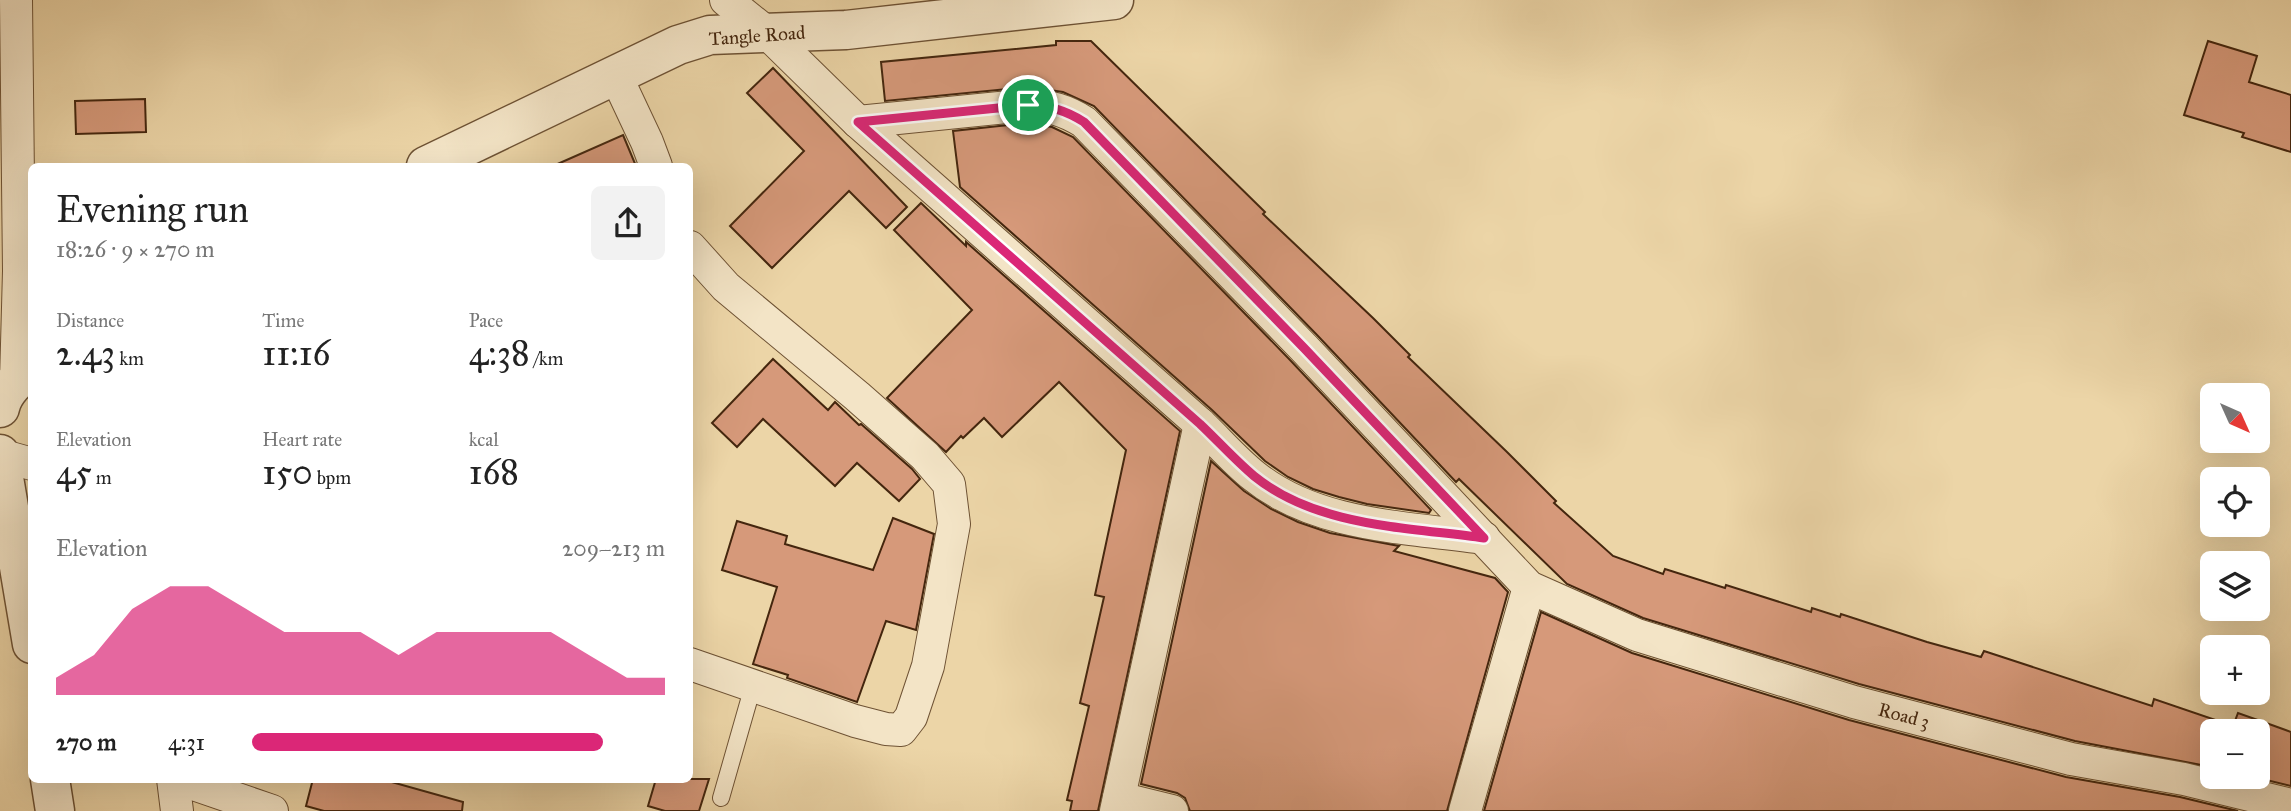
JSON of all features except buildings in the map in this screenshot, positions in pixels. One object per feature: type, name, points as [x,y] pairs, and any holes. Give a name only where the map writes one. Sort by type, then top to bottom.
[{"type":"street","points":[[16,0],[16,385]]},
{"type":"street","points":[[726,0],[765,32],[858,122],[1200,424],[1255,477],[1288,498],[1316,511],[1377,524],[1484,538]]},
{"type":"street","name":"Tangle Road","points":[[432,163],[678,44],[710,35],[846,30],[1114,0]]},
{"type":"street","points":[[615,76],[655,163]]},
{"type":"street","points":[[858,122],[1028,105],[1050,106],[1069,112],[1084,122],[1304,348],[1529,587],[1465,811]]},
{"type":"street","points":[[693,250],[726,287],[925,456],[949,484],[954,524],[928,666],[911,717],[901,730],[886,729],[693,665]]},
{"type":"street","points":[[1172,811],[1117,804],[1200,424]]},
{"type":"street","points":[[28,463],[0,454],[28,620]]},
{"type":"street","name":"Road 3","points":[[1529,587],[1637,635],[1854,702],[2071,759],[2184,779],[2291,805]]},
{"type":"street","points":[[51,783],[55,811]]},
{"type":"street","points":[[174,783],[177,811]]},
{"type":"street","points":[[191,783],[272,811]]},
{"type":"lane","points":[[721,798],[753,686]]},
{"type":"route","points":[[1028,105],[1050,106],[1069,112],[1084,122],[1484,538],[1377,524],[1316,511],[1288,498],[1255,477],[1200,424],[858,122],[1028,105]]}]
